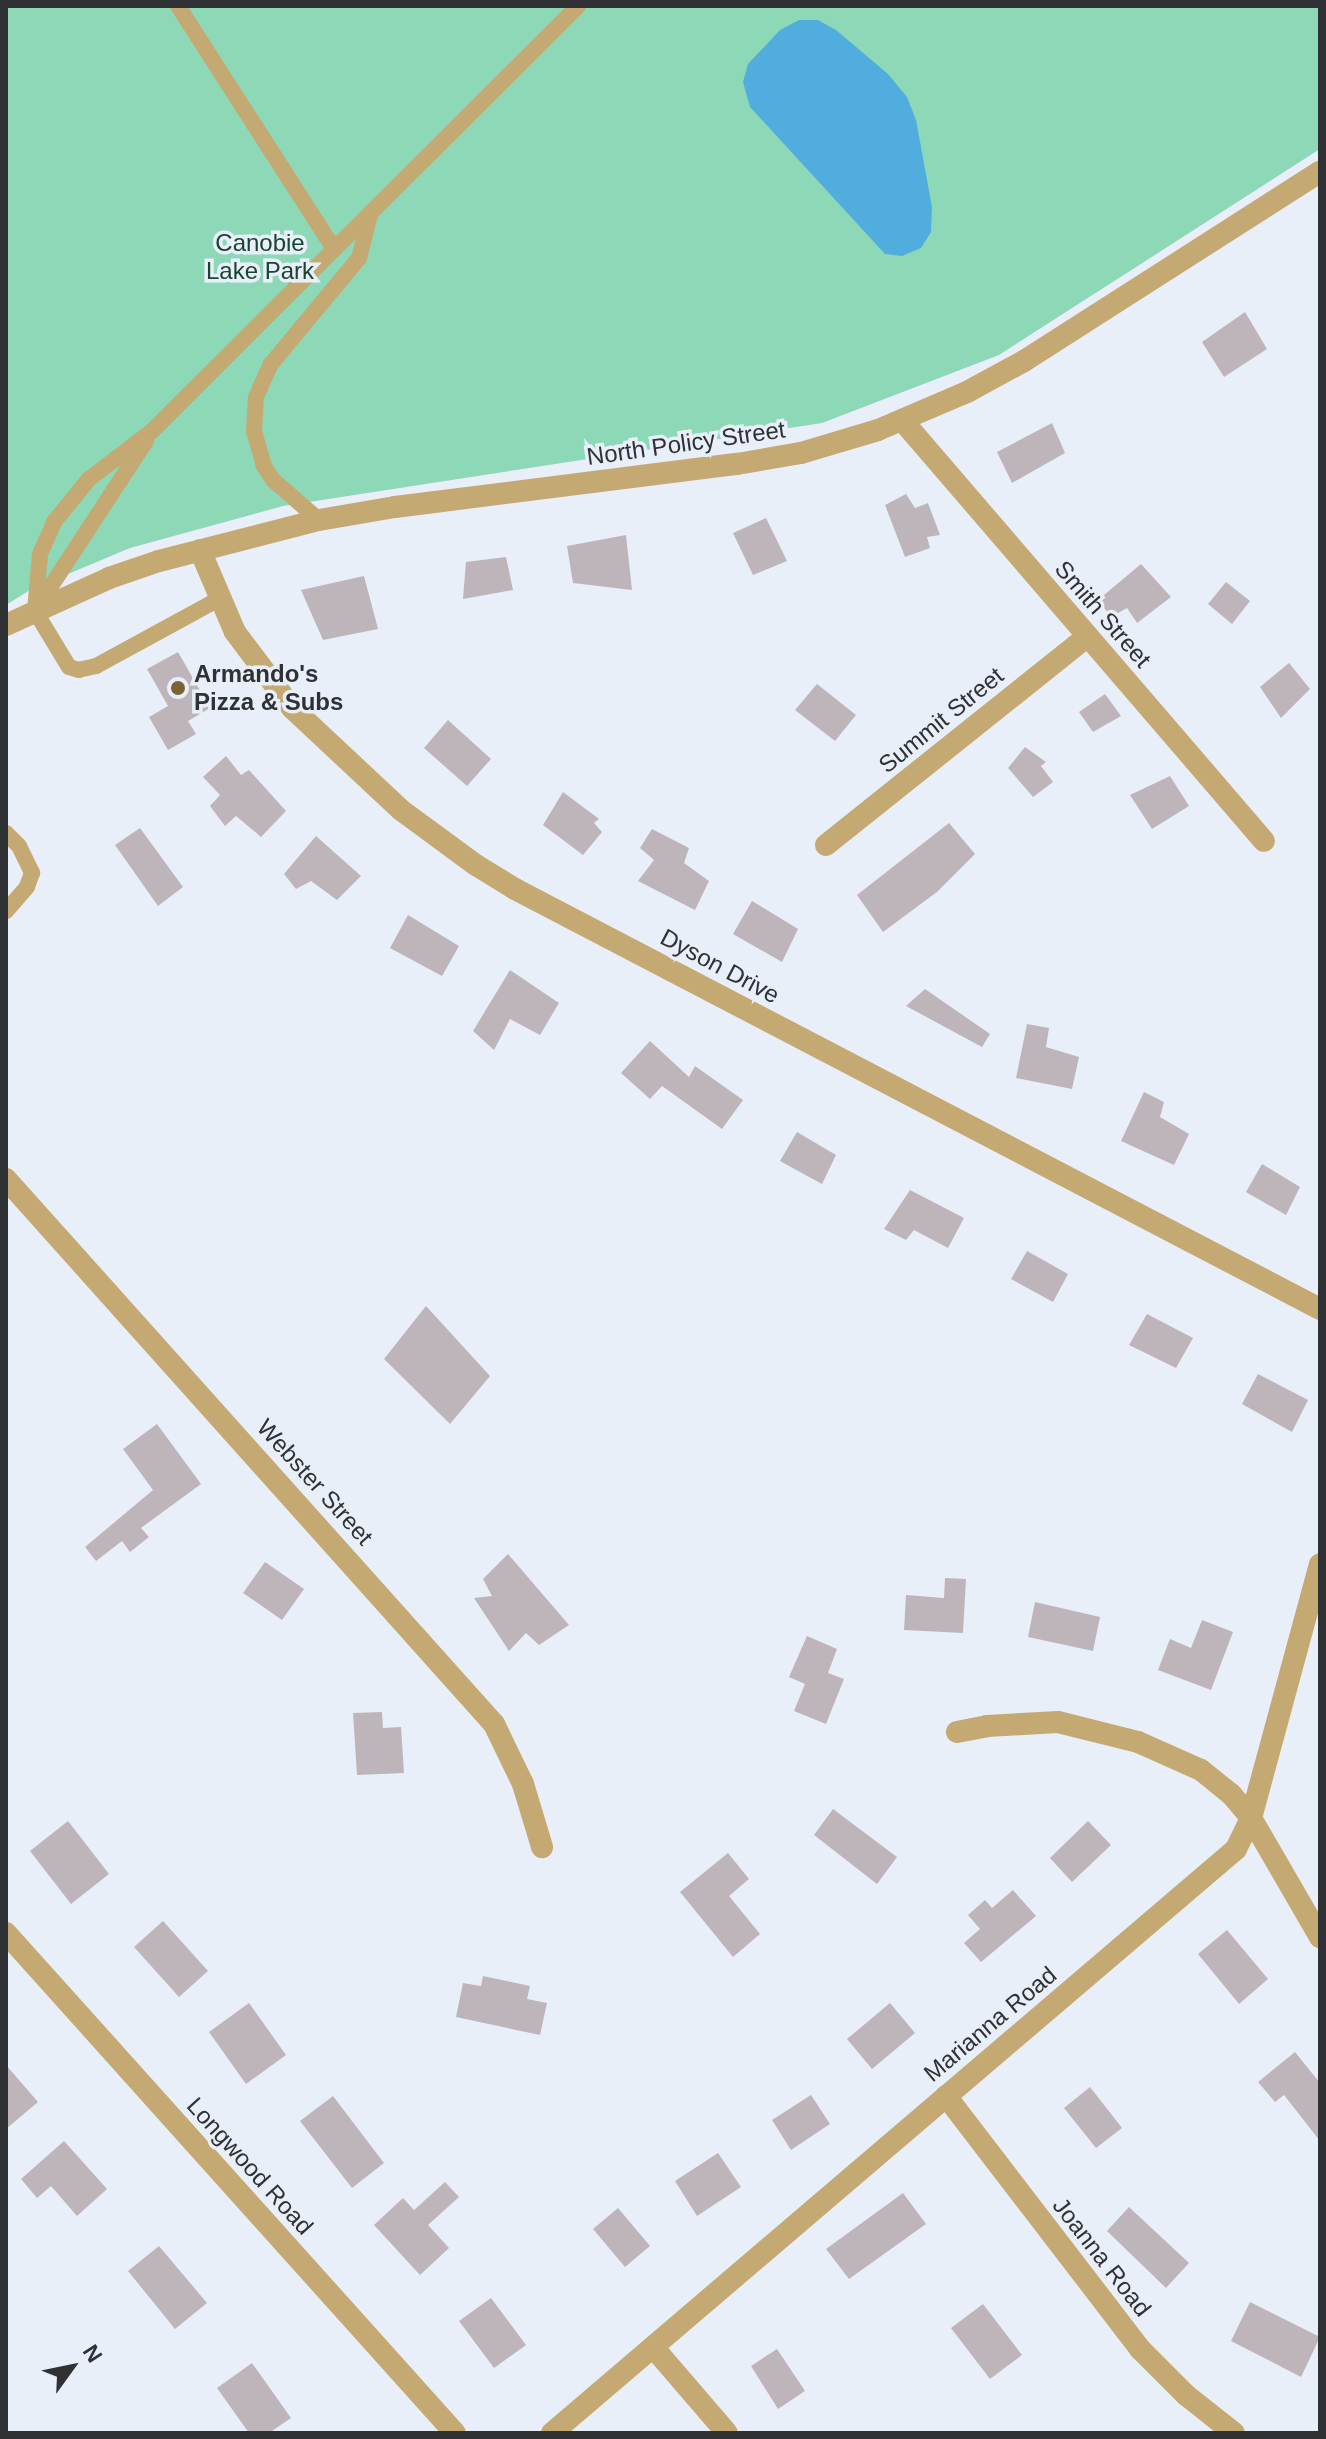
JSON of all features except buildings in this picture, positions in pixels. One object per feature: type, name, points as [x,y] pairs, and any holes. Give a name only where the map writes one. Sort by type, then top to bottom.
[{"type":"street","name":"North Policy Street","points":[[6,625],[109,578],[200,550],[319,520],[737,464],[811,451],[902,420],[967,392],[1024,361],[1320,172]]},
{"type":"street","name":"Smith Street","points":[[902,420],[1264,841]]},
{"type":"street","name":"Dyson Drive","points":[[200,550],[235,632],[292,708],[401,810],[476,865],[515,889],[1320,1309]]},
{"type":"street","name":"Summit Street","points":[[826,845],[1088,636]]},
{"type":"street","name":"Webster Street","points":[[6,1179],[494,1724],[523,1784],[542,1847]]},
{"type":"street","name":"Marianna Road","points":[[552,2433],[1215,1871],[1236,1849],[1251,1818],[1320,1564]]},
{"type":"street","points":[[957,1732],[987,1726],[1058,1722],[1112,1734],[1168,1754],[1201,1770],[1231,1794],[1251,1818],[1320,1937]]},
{"type":"street","name":"Longwood Road","points":[[6,1933],[455,2433]]},
{"type":"street","name":"Joanna Road","points":[[946,2096],[1140,2349],[1186,2395],[1234,2433]]},
{"type":"street","points":[[653,2347],[727,2433]]},
{"type":"lane","points":[[178,6],[334,249]]},
{"type":"lane","points":[[219,599],[96,666],[79,670],[69,667],[35,611],[40,554],[54,522],[89,479],[152,431],[578,6]]},
{"type":"lane","points":[[319,520],[273,480],[264,466],[254,432],[256,397],[271,364],[359,258],[370,213]]},
{"type":"lane","points":[[35,611],[152,431]]},
{"type":"lane","points":[[6,833],[28,859],[32,873],[27,887],[6,911]]},
{"type":"green space","name":"Canobie Lake Park","points":[[6,6],[1320,6],[1320,149],[999,355],[822,423],[283,506],[130,548],[30,590],[6,605]]},
{"type":"water","points":[[799,20],[818,20],[836,30],[888,74],[907,97],[916,120],[932,207],[931,232],[921,248],[902,256],[885,254],[750,107],[743,82],[748,64],[780,30]]},
{"type":"place","name":"Armando's Pizza & Subs","points":[[178,688]]}]
